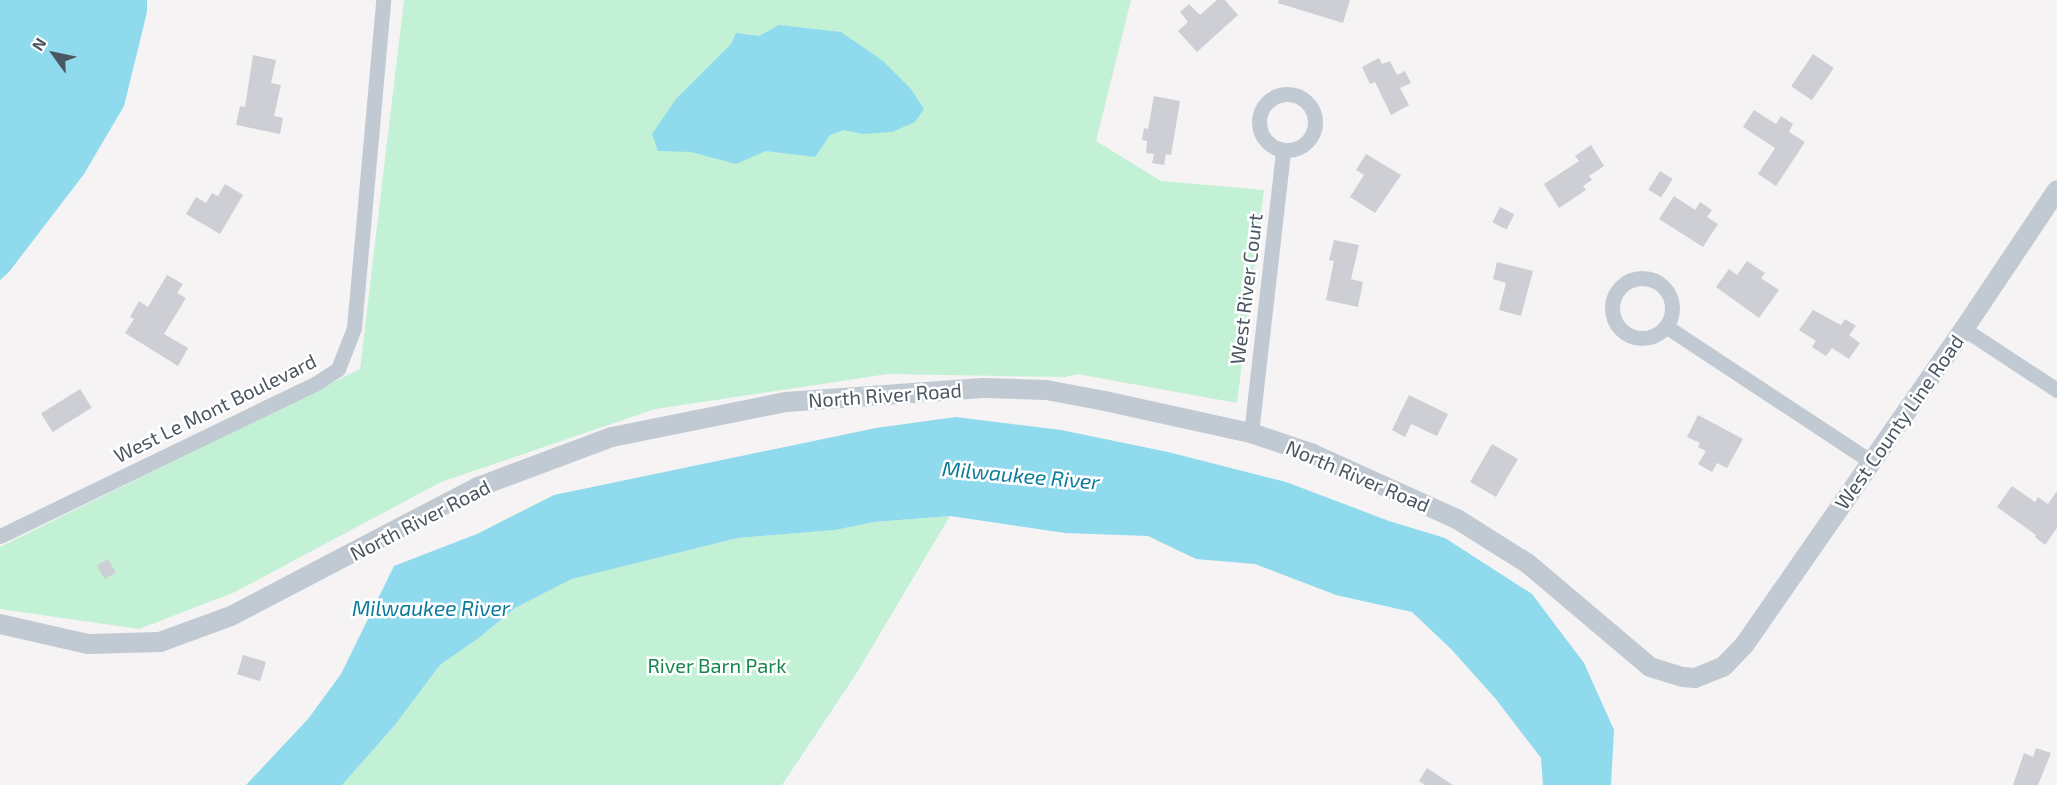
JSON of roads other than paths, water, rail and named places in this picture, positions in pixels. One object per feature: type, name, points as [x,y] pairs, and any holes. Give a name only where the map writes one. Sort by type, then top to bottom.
[{"type":"street","name":"West Le Mont Boulevard","points":[[0,536],[315,384],[338,369],[354,328],[383,0]]},
{"type":"street","name":"West River Court","points":[[1251,433],[1283,150]]},
{"type":"street","name":"West County Line Road","points":[[1738,653],[1964,329],[2057,190]]},
{"type":"street","points":[[1641,278],[1660,283],[1671,299],[1673,309],[1666,327],[1650,338],[1639,339],[1621,331],[1615,322],[1612,302],[1622,285],[1641,278]]},
{"type":"street","points":[[1666,327],[1872,462]]},
{"type":"street","points":[[1964,329],[2057,390]]},
{"type":"street","name":"North River Road","points":[[0,624],[88,644],[160,642],[231,616],[478,487],[612,437],[786,402],[983,388],[1046,390],[1251,433],[1313,454],[1458,519],[1527,563],[1650,667],[1683,677],[1695,678],[1717,671],[1738,653]]},
{"type":"water","points":[[0,0],[147,0],[147,12],[124,106],[84,174],[9,272],[0,280]]},
{"type":"water","points":[[779,25],[841,32],[883,61],[911,89],[924,109],[915,122],[892,132],[862,134],[844,130],[830,135],[815,157],[766,151],[736,164],[691,152],[658,151],[652,134],[676,99],[731,44],[736,33],[759,36]]},
{"type":"water","name":"Milwaukee River","points":[[956,417],[1061,430],[1168,452],[1286,482],[1389,521],[1445,538],[1532,594],[1584,663],[1614,730],[1611,785],[1543,785],[1541,758],[1495,698],[1452,650],[1412,612],[1336,595],[1255,564],[1196,559],[1148,536],[1065,533],[950,516],[874,522],[835,530],[738,538],[572,579],[515,608],[480,637],[440,665],[395,725],[342,785],[246,785],[308,719],[341,674],[394,566],[477,534],[554,495],[876,428]]},
{"type":"park label","name":"River Barn Park","points":[[717,665]]}]
